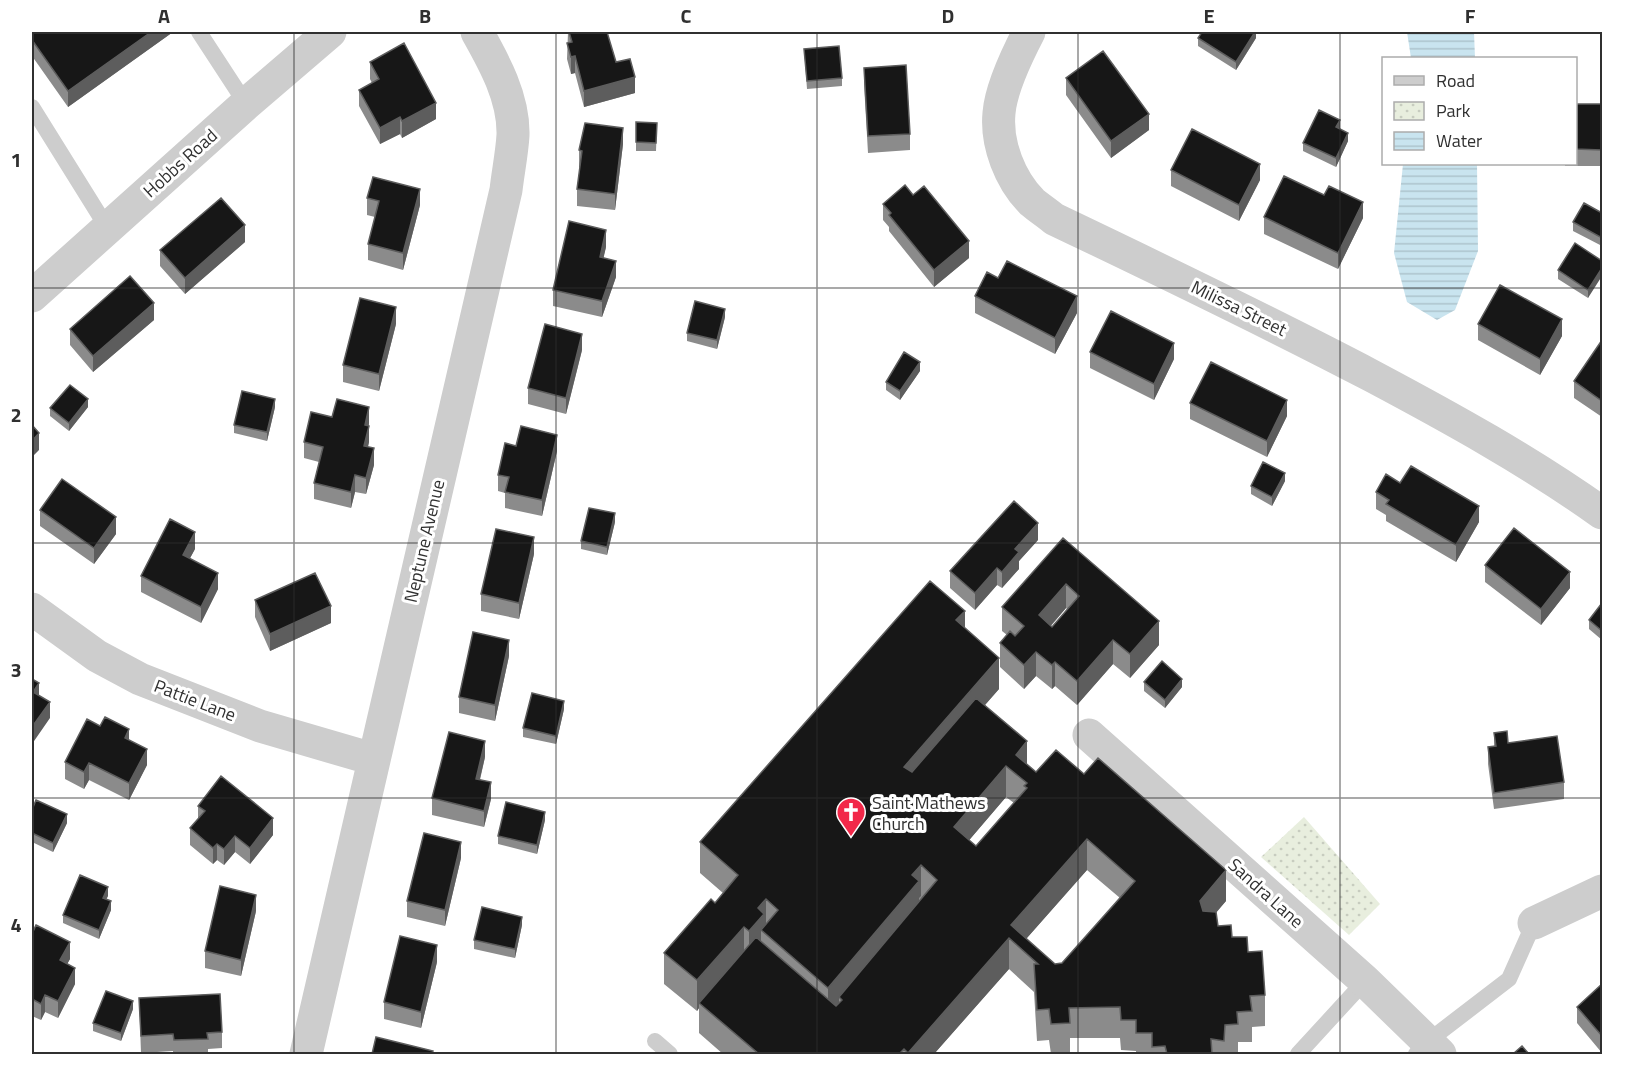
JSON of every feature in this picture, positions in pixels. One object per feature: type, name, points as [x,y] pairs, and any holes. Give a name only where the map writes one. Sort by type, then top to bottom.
[{"type":"street","name":"Hobbs Road","points":[[32,296],[246,104],[330,32]]},
{"type":"street","name":"Neptune Avenue","points":[[306,1054],[506,190],[513,133],[507,96],[498,68],[477,32]]},
{"type":"street","name":"Milissa Street","points":[[1029,32],[1012,66],[999,112],[999,120],[1005,157],[1014,178],[1031,201],[1054,219],[1271,322],[1431,407],[1552,477],[1602,513]]},
{"type":"street","name":"Pattie Lane","points":[[32,609],[97,656],[140,679],[260,726],[373,759]]},
{"type":"street","name":"Sandra Lane","points":[[1089,735],[1365,981],[1427,1050]]},
{"type":"street","points":[[1534,923],[1602,891]]},
{"type":"lane","points":[[199,32],[246,104]]},
{"type":"lane","points":[[32,107],[108,229]]},
{"type":"lane","points":[[1427,1050],[1509,979],[1534,923]]},
{"type":"lane","points":[[1298,1054],[1365,981]]},
{"type":"lane","points":[[655,1041],[670,1054]]},
{"type":"green space","points":[[1304,817],[1380,904],[1349,935],[1261,857]]},
{"type":"water","points":[[1407,32],[1474,32],[1475,57],[1411,57]]},
{"type":"water","points":[[1403,165],[1477,165],[1478,251],[1455,310],[1437,320],[1407,302],[1394,253]]},
{"type":"building","points":[[32,32],[151,32],[68,91],[32,40]]},
{"type":"building","points":[[569,32],[607,32],[616,62],[630,59],[635,77],[584,91],[575,56],[571,57],[567,43],[572,42]]},
{"type":"building","points":[[1202,32],[1255,32],[1236,62],[1198,38]]},
{"type":"building","points":[[404,43],[436,103],[402,121],[400,117],[380,128],[359,90],[379,79],[370,62]]},
{"type":"building","points":[[839,46],[842,78],[807,81],[804,49]]},
{"type":"building","points":[[1103,51],[1149,114],[1111,141],[1066,78]]},
{"type":"building","points":[[906,65],[910,134],[868,136],[864,68]]},
{"type":"building","points":[[1577,104],[1602,104],[1602,150],[1577,149]]},
{"type":"building","points":[[1319,110],[1340,120],[1336,127],[1348,133],[1336,158],[1303,143]]},
{"type":"building","points":[[636,122],[657,123],[656,143],[636,142]]},
{"type":"building","points":[[585,123],[623,128],[615,194],[577,189],[582,151],[579,150]]},
{"type":"building","points":[[1192,129],[1260,164],[1239,205],[1171,170]]},
{"type":"building","points":[[1284,176],[1324,195],[1329,186],[1363,202],[1338,253],[1264,217]]},
{"type":"building","points":[[373,177],[420,189],[403,253],[368,244],[379,201],[367,198]]},
{"type":"building","points":[[905,185],[913,195],[924,186],[969,241],[934,270],[889,215],[891,213],[883,204]]},
{"type":"building","points":[[221,198],[245,225],[185,278],[160,250]]},
{"type":"building","points":[[1584,203],[1602,213],[1602,238],[1573,222]]},
{"type":"building","points":[[569,221],[606,230],[600,257],[616,261],[602,301],[553,290]]},
{"type":"building","points":[[1575,243],[1602,261],[1602,268],[1588,290],[1558,270]]},
{"type":"building","points":[[1007,261],[1077,296],[1055,338],[975,296],[987,272],[998,278]]},
{"type":"building","points":[[130,276],[154,303],[93,356],[70,329]]},
{"type":"building","points":[[1500,285],[1562,319],[1540,359],[1478,324]]},
{"type":"building","points":[[360,298],[396,307],[379,374],[343,365]]},
{"type":"building","points":[[695,301],[725,309],[717,340],[687,333]]},
{"type":"building","points":[[1111,311],[1174,343],[1154,384],[1090,352]]},
{"type":"building","points":[[545,324],[582,334],[566,398],[528,388]]},
{"type":"building","points":[[1600,343],[1602,345],[1602,401],[1574,381]]},
{"type":"building","points":[[904,352],[920,362],[900,391],[886,382]]},
{"type":"building","points":[[1211,362],[1287,400],[1267,441],[1190,403]]},
{"type":"building","points":[[70,385],[88,399],[69,423],[50,408]]},
{"type":"building","points":[[242,391],[275,399],[267,432],[234,425]]},
{"type":"building","points":[[337,399],[369,407],[365,425],[369,426],[364,446],[374,448],[366,478],[355,475],[351,492],[314,483],[323,447],[304,442],[311,412],[332,417]]},
{"type":"building","points":[[32,425],[39,433],[32,441]]},
{"type":"building","points":[[521,426],[557,435],[542,500],[505,492],[509,477],[498,475],[505,443],[516,446]]},
{"type":"building","points":[[1263,462],[1285,473],[1272,497],[1251,486]]},
{"type":"building","points":[[1411,466],[1479,506],[1456,545],[1386,504],[1389,500],[1376,492],[1386,474],[1400,483]]},
{"type":"building","points":[[62,479],[116,517],[94,548],[40,510]]},
{"type":"building","points":[[1014,501],[1038,523],[1015,549],[1019,552],[1002,572],[997,568],[975,593],[950,571]]},
{"type":"building","points":[[589,508],[615,513],[607,547],[581,541]]},
{"type":"building","points":[[170,519],[195,532],[183,555],[218,573],[201,607],[141,576]]},
{"type":"building","points":[[1514,528],[1570,572],[1541,609],[1485,565]]},
{"type":"building","points":[[496,529],[534,537],[519,603],[481,594]]},
{"type":"building","points":[[1063,538],[1159,621],[1130,654],[1113,640],[1077,681],[1055,662],[1052,665],[1036,652],[1024,665],[1000,643],[1010,631],[1015,636],[1024,626],[1002,607]],"holes":[[[1066,584],[1079,596],[1052,627],[1039,615]]]},
{"type":"building","points":[[315,573],[331,606],[270,634],[255,600]]},
{"type":"building","name":"Saint Mathews Church","points":[[930,581],[965,611],[956,620],[999,658],[904,767],[912,772],[976,698],[1027,741],[1016,755],[1036,772],[1056,750],[1084,774],[1098,758],[1226,870],[1200,901],[1203,911],[1216,912],[1218,926],[1231,925],[1232,937],[1247,937],[1248,952],[1262,951],[1265,995],[1250,996],[1252,1011],[1237,1012],[1238,1024],[1225,1025],[1224,1041],[1211,1039],[1212,1054],[1167,1054],[1165,1046],[1152,1047],[1152,1033],[1136,1033],[1136,1020],[1121,1020],[1120,1007],[1069,1008],[1070,1023],[1051,1024],[1049,1009],[1037,1010],[1034,964],[1038,964],[1009,938],[908,1053],[904,1049],[899,1054],[759,1054],[699,1003],[756,937],[836,1006],[842,1000],[839,997],[937,880],[921,865],[912,875],[919,881],[828,988],[761,930],[778,910],[766,899],[758,908],[764,914],[749,931],[744,927],[697,980],[664,953],[711,899],[715,903],[738,875],[700,842]],"holes":[[[1006,766],[1027,783],[1024,786],[1027,788],[976,846],[954,827]],[[1087,839],[1135,881],[1062,963],[1055,964],[1011,925]]]},
{"type":"building","points":[[1602,603],[1602,631],[1589,620]]},
{"type":"building","points":[[473,632],[509,640],[495,705],[459,697]]},
{"type":"building","points":[[1162,661],[1182,679],[1165,700],[1144,682]]},
{"type":"building","points":[[32,679],[39,683],[33,692],[50,702],[32,727]]},
{"type":"building","points":[[532,693],[564,701],[556,736],[523,728]]},
{"type":"building","points":[[105,717],[129,729],[125,738],[147,749],[129,783],[89,763],[84,772],[65,762],[87,719],[100,726]]},
{"type":"building","points":[[1507,731],[1508,743],[1557,736],[1564,782],[1494,793],[1488,747],[1496,746],[1494,733]]},
{"type":"building","points":[[449,732],[485,741],[476,779],[491,782],[484,811],[432,798]]},
{"type":"building","points":[[221,776],[273,818],[250,848],[235,836],[224,849],[217,844],[213,848],[190,828],[205,811],[198,806]]},
{"type":"building","points":[[36,800],[67,814],[53,843],[32,833],[32,810]]},
{"type":"building","points":[[506,802],[545,812],[537,845],[498,836]]},
{"type":"building","points":[[424,833],[461,842],[445,910],[407,901]]},
{"type":"building","points":[[80,875],[108,887],[103,898],[111,901],[99,930],[63,915]]},
{"type":"building","points":[[220,886],[256,895],[241,960],[205,951]]},
{"type":"building","points":[[482,907],[522,917],[515,949],[474,940]]},
{"type":"building","points":[[36,925],[70,942],[60,960],[75,968],[58,1001],[45,995],[41,1004],[32,999],[32,934]]},
{"type":"building","points":[[400,936],[437,945],[421,1012],[384,1002]]},
{"type":"building","points":[[1602,984],[1602,1036],[1577,1007]]},
{"type":"building","points":[[106,991],[133,1001],[121,1033],[93,1023]]},
{"type":"building","points":[[220,994],[222,1032],[207,1033],[208,1039],[174,1040],[173,1034],[141,1036],[139,998]]},
{"type":"building","points":[[376,1037],[433,1051],[432,1054],[372,1054]]},
{"type":"building","points":[[1522,1046],[1529,1054],[1513,1054]]},
{"type":"place","name":"Saint Mathews Church","points":[[851,838]]}]
